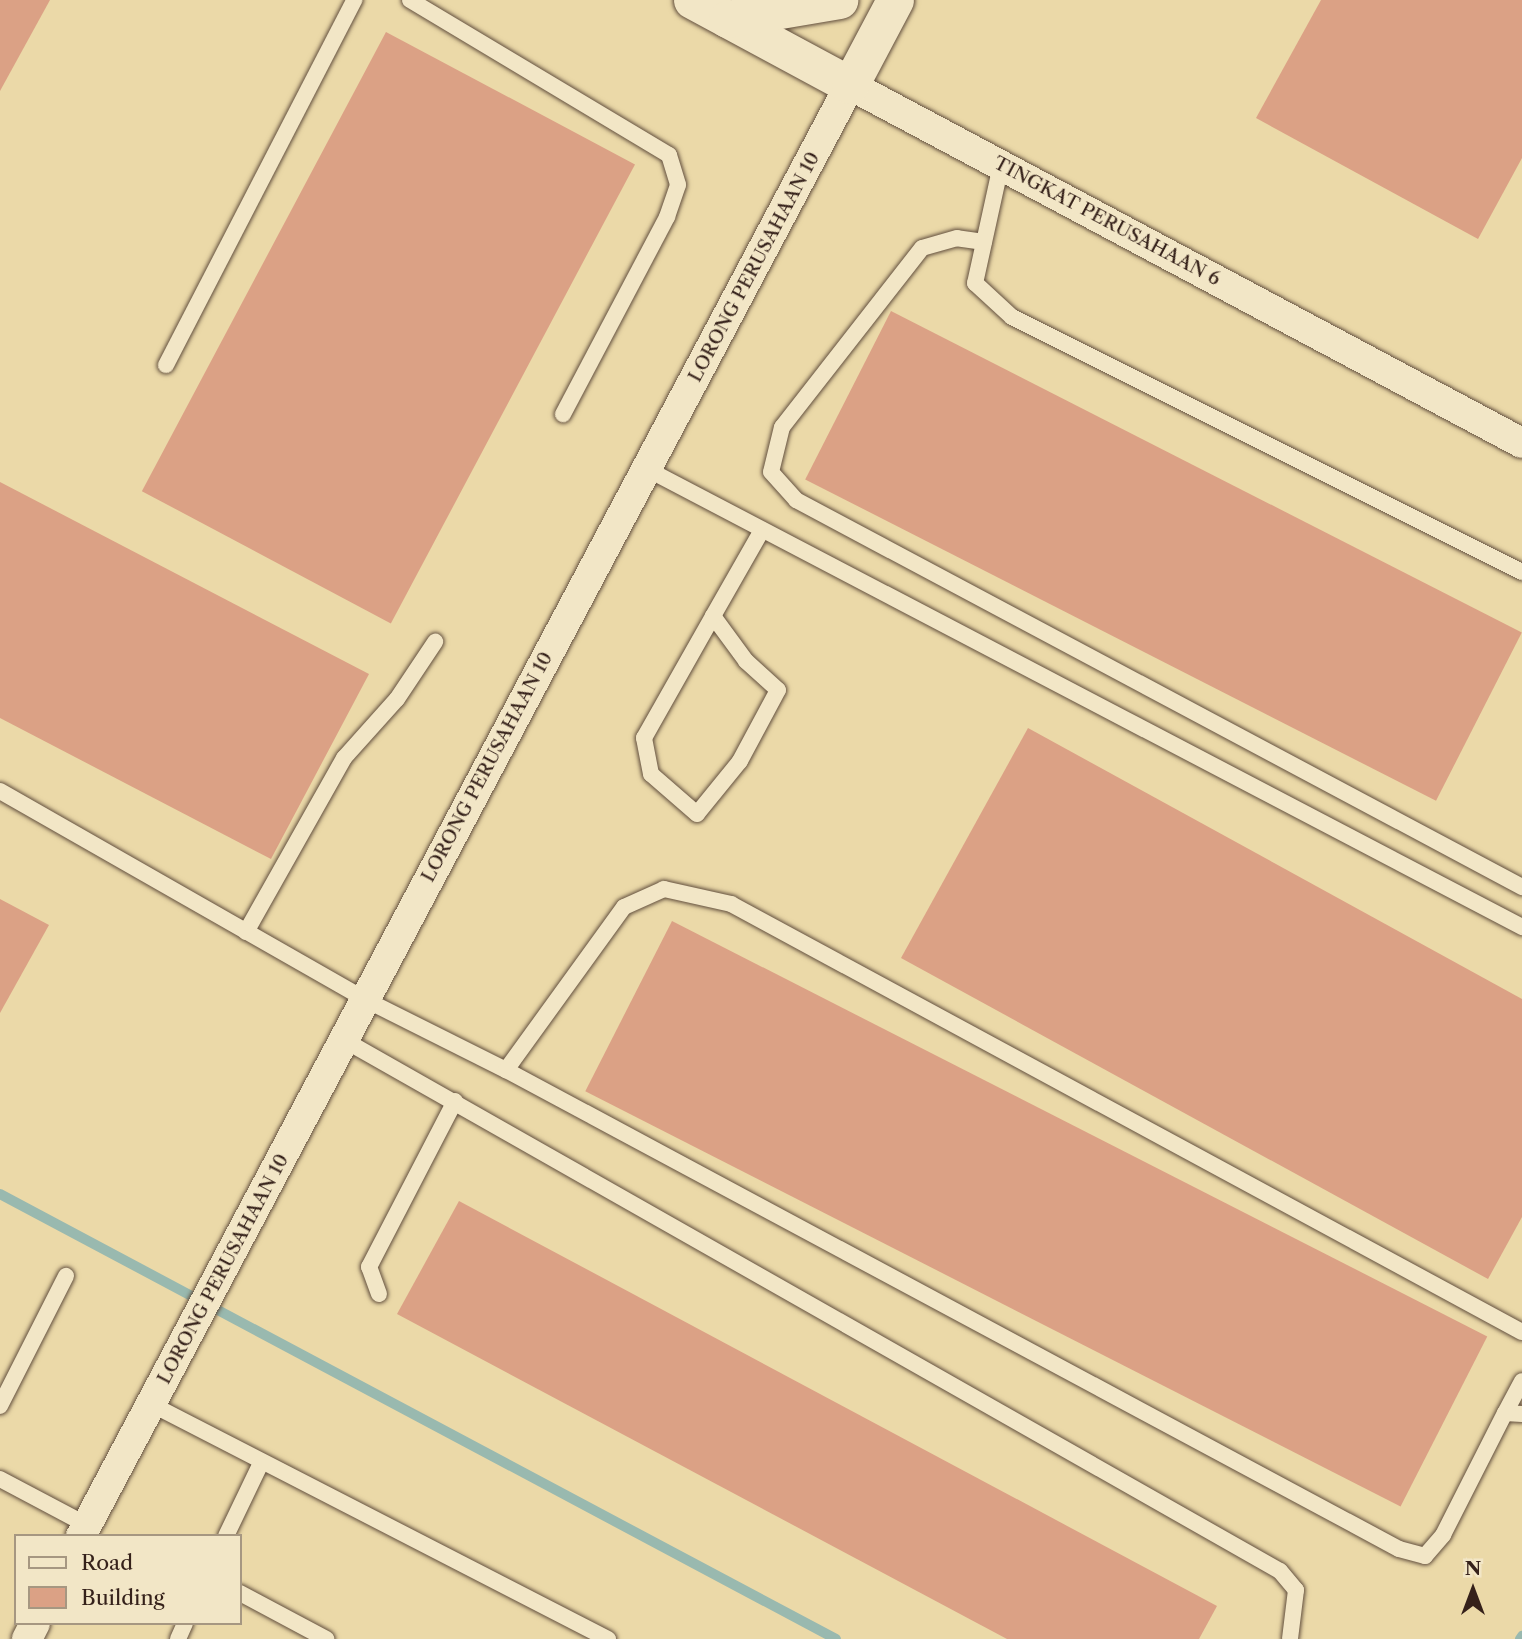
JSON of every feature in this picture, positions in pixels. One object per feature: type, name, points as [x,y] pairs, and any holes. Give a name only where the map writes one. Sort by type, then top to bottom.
[{"type":"street","name":"TINGKAT PERUSAHAAN 6","points":[[692,0],[1522,443]]},
{"type":"street","points":[[727,19],[839,0]]},
{"type":"street","name":"LORONG PERUSAHAAN 10","points":[[84,1530],[895,0]]},
{"type":"lane","points":[[166,365],[354,0]]},
{"type":"lane","points":[[410,0],[669,155],[678,184],[667,217],[563,414]]},
{"type":"lane","points":[[1001,165],[975,283],[1012,317],[1522,572]]},
{"type":"lane","points":[[984,242],[957,238],[922,248],[782,427],[771,472],[796,500],[1522,887]]},
{"type":"lane","points":[[647,469],[1522,927]]},
{"type":"lane","points":[[713,616],[746,661],[778,690],[740,761],[697,814],[651,774],[643,738],[762,530]]},
{"type":"lane","points":[[246,932],[344,758],[397,699],[435,642]]},
{"type":"lane","points":[[0,791],[364,999],[506,1070],[1399,1549],[1425,1556],[1443,1535],[1522,1381]]},
{"type":"lane","points":[[506,1070],[624,907],[664,889],[731,904],[1522,1332]]},
{"type":"lane","points":[[344,1040],[1280,1572],[1296,1590],[1290,1639]]},
{"type":"lane","points":[[379,1294],[369,1267],[455,1101]]},
{"type":"lane","points":[[0,1406],[65,1276]]},
{"type":"lane","points":[[151,1404],[608,1639]]},
{"type":"lane","points":[[1505,1413],[1522,1414]]},
{"type":"lane","points":[[227,1534],[261,1462]]},
{"type":"lane","points":[[0,1479],[84,1530]]},
{"type":"lane","points":[[242,1594],[326,1639]]},
{"type":"building","points":[[0,0],[50,0],[0,91]]},
{"type":"building","points":[[1321,0],[1522,0],[1522,158],[1478,239],[1256,118]]},
{"type":"building","points":[[386,32],[635,164],[391,624],[142,491]]},
{"type":"building","points":[[891,311],[1522,632],[1436,801],[805,479]]},
{"type":"building","points":[[0,482],[369,674],[271,859],[0,718]]},
{"type":"building","points":[[1028,728],[1522,999],[1522,1217],[1488,1279],[901,958]]},
{"type":"building","points":[[0,899],[49,925],[0,1013]]},
{"type":"building","points":[[672,921],[1487,1336],[1401,1507],[585,1091]]},
{"type":"building","points":[[459,1201],[1217,1606],[1199,1639],[1007,1639],[397,1314]]},
{"type":"waterway","points":[[0,1194],[836,1639]]}]
